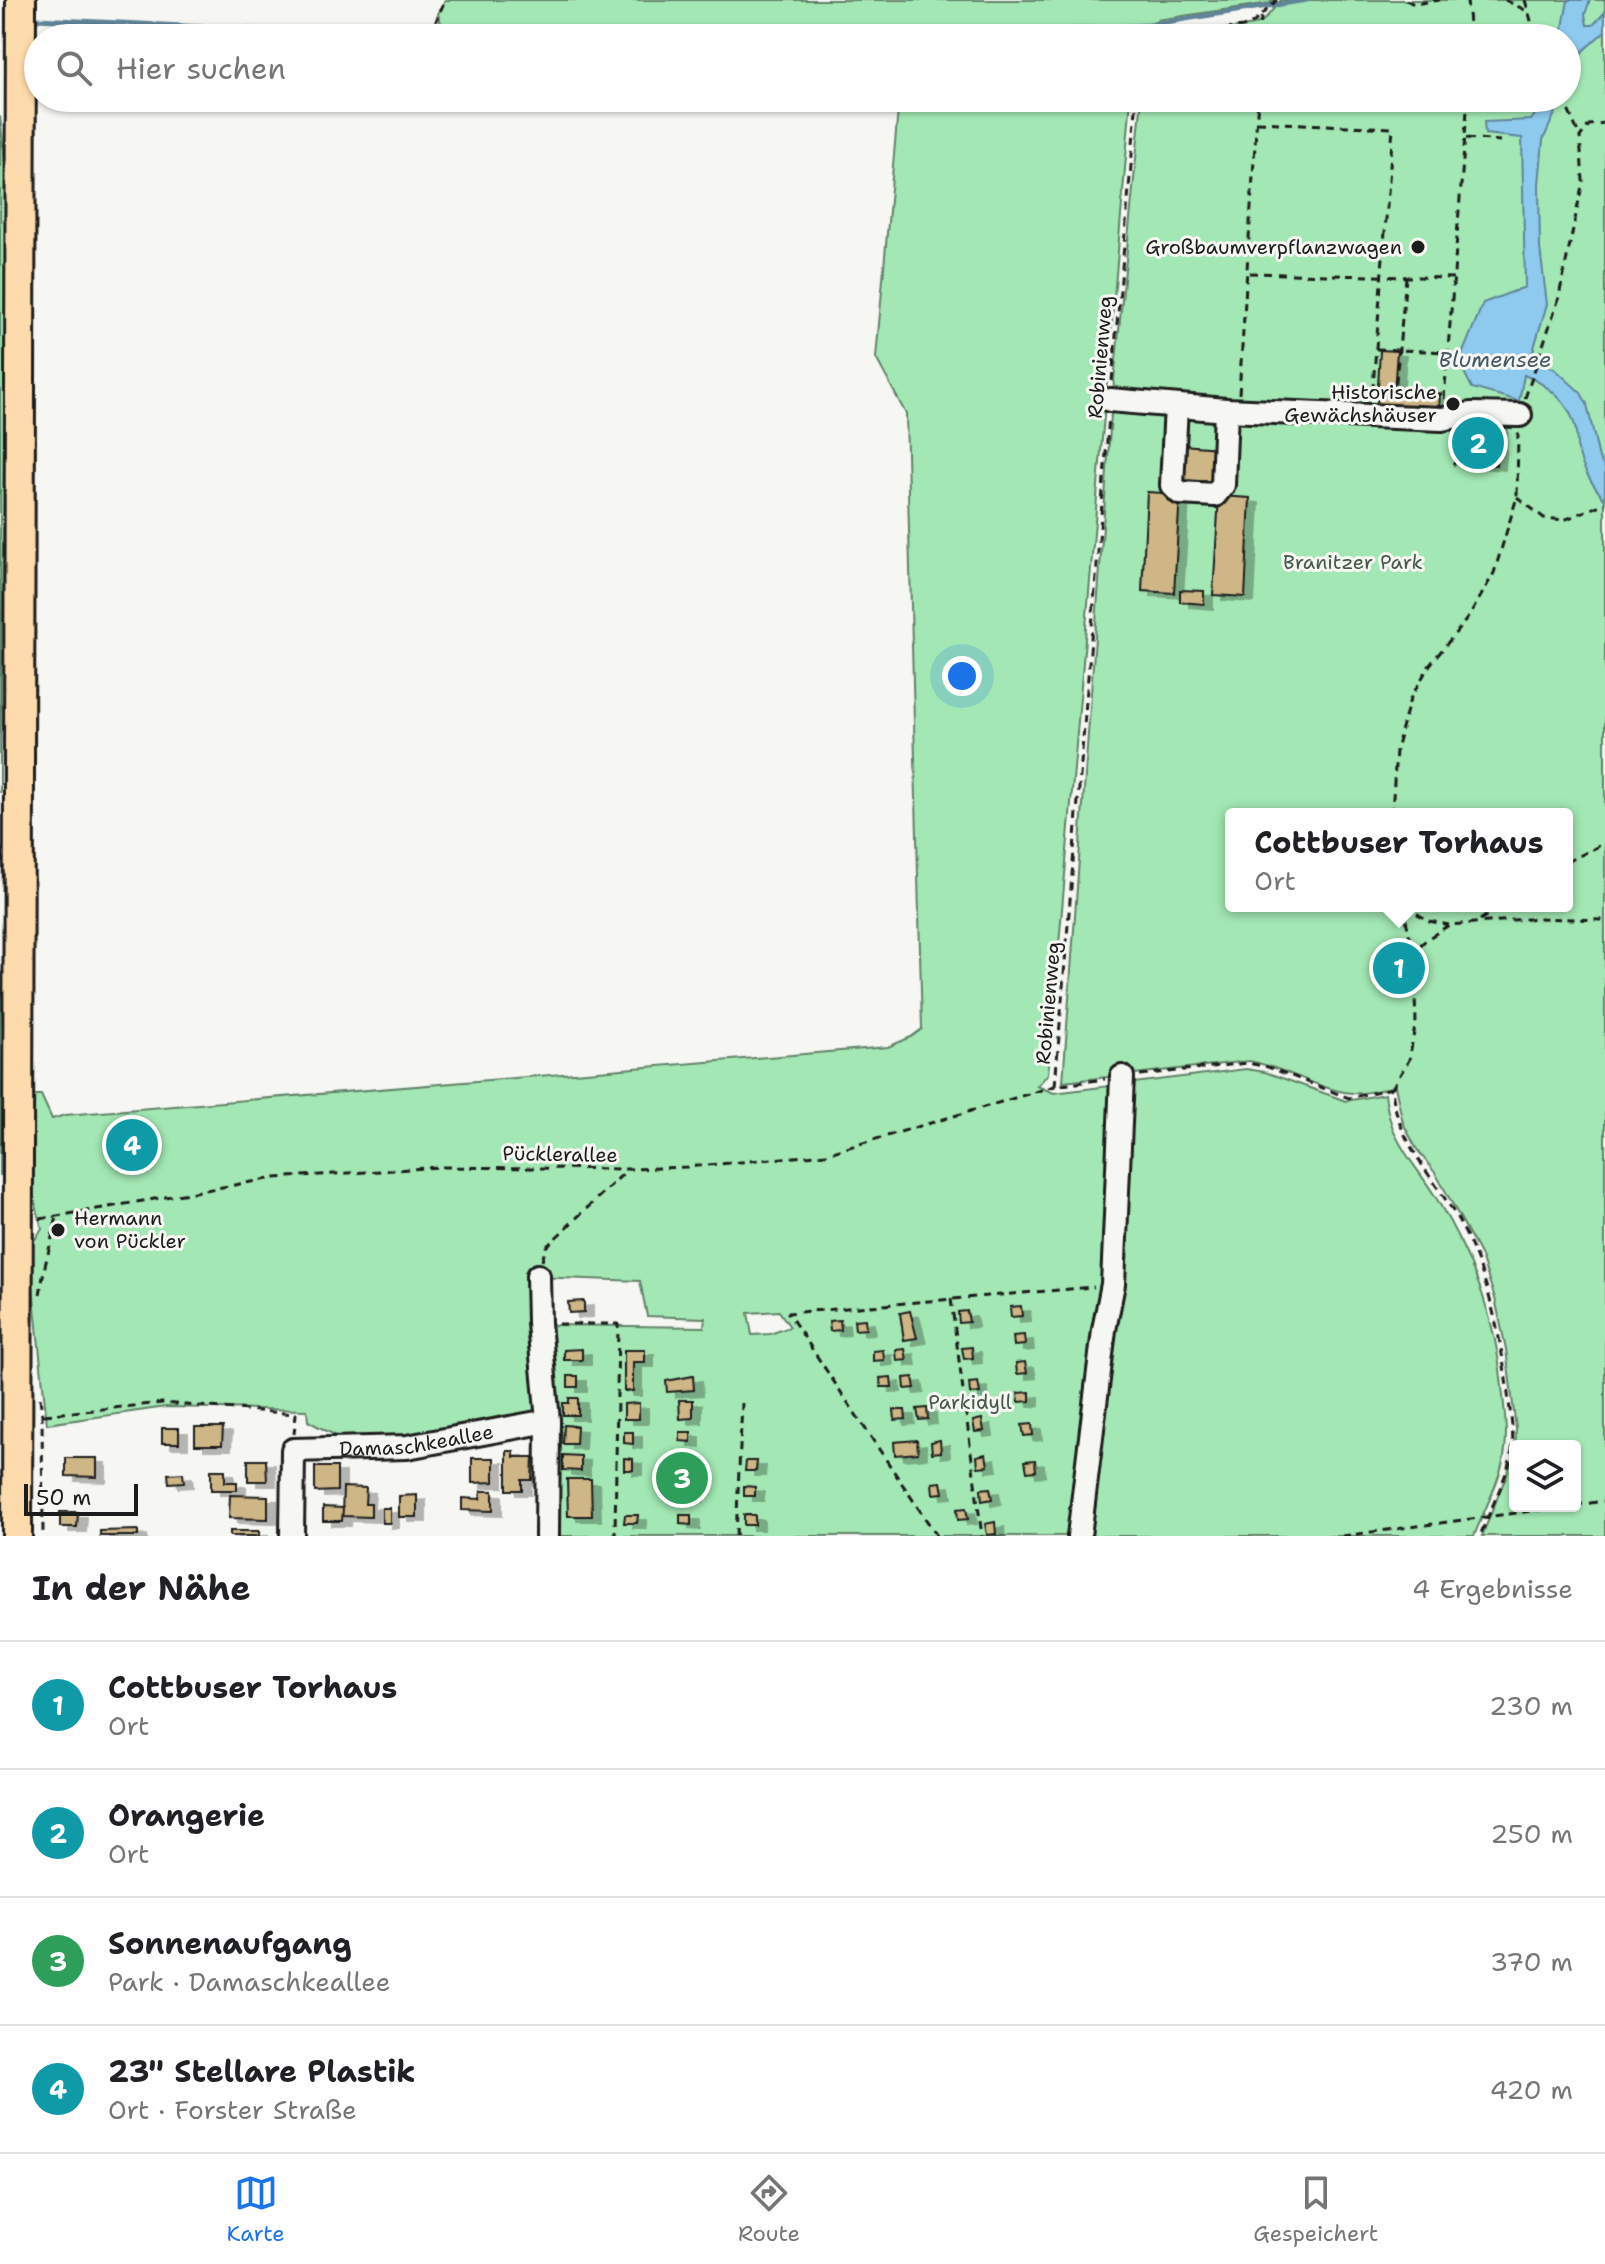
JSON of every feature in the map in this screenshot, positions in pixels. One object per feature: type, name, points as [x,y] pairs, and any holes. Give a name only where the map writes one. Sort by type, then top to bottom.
[{"type":"main road","points":[[17,1536],[9,1183],[18,1078],[21,0]]},
{"type":"street","points":[[1110,400],[1232,410],[1370,416],[1520,415]]},
{"type":"street","points":[[1176,406],[1172,485],[1180,493],[1215,495],[1223,485],[1232,410]]},
{"type":"street","points":[[1079,1536],[1104,1330],[1113,1284],[1122,1077]]},
{"type":"street","points":[[538,1276],[548,1421],[547,1536]]},
{"type":"street","name":"Damaschkeallee","points":[[292,1455],[407,1447],[548,1421]]},
{"type":"street","points":[[292,1455],[292,1536]]},
{"type":"path","points":[[436,24],[445,0]]},
{"type":"path","points":[[1248,24],[1261,17],[1277,0]]},
{"type":"path","points":[[1406,0],[1414,4],[1440,0]]},
{"type":"path","points":[[1467,0],[1469,24]]},
{"type":"path","points":[[1505,0],[1528,11]]},
{"type":"path","points":[[1525,0],[1532,24]]},
{"type":"path","points":[[1261,17],[1261,24]]},
{"type":"path","name":"Robinienweg","points":[[1136,112],[1055,1086],[1248,1063],[1268,1067],[1349,1098],[1392,1088]]},
{"type":"path","points":[[1232,410],[1247,273],[1257,112]]},
{"type":"path","points":[[1453,465],[1465,445],[1444,394],[1467,112]]},
{"type":"path","points":[[1392,808],[1396,750],[1410,699],[1429,666],[1470,615],[1494,573],[1517,497],[1520,415],[1558,301],[1583,181],[1580,137],[1570,112]]},
{"type":"path","points":[[1257,122],[1393,128],[1370,416]]},
{"type":"path","points":[[1580,137],[1589,125],[1605,123]]},
{"type":"path","points":[[1466,138],[1501,141]]},
{"type":"path","points":[[1247,273],[1453,278]]},
{"type":"path","points":[[1406,277],[1395,391],[1444,394]]},
{"type":"path","points":[[1376,349],[1447,352]]},
{"type":"path","points":[[1517,497],[1544,518],[1564,520],[1605,503]]},
{"type":"path","points":[[1573,859],[1605,843]]},
{"type":"path","points":[[1405,912],[1413,952],[1416,1021],[1409,1060],[1392,1088],[1393,1107],[1411,1150],[1432,1177],[1477,1259],[1502,1349],[1512,1431],[1511,1454],[1480,1536]]},
{"type":"path","points":[[1414,912],[1429,921],[1449,925],[1539,918],[1605,920]]},
{"type":"path","points":[[1477,922],[1491,912]]},
{"type":"path","points":[[1413,952],[1449,925]]},
{"type":"path","name":"Pücklerallee","points":[[40,1297],[57,1217],[274,1178],[440,1167],[686,1167],[826,1154],[1055,1086]]},
{"type":"path","points":[[538,1276],[546,1247],[628,1169]]},
{"type":"path","points":[[937,1536],[788,1313],[1075,1291],[1113,1284]]},
{"type":"path","points":[[951,1299],[982,1536]]},
{"type":"path","points":[[539,1323],[618,1324],[615,1536]]},
{"type":"path","points":[[38,1384],[42,1415],[43,1536]]},
{"type":"path","points":[[42,1415],[162,1403],[296,1414],[292,1455]]},
{"type":"path","points":[[736,1536],[742,1403]]},
{"type":"path","points":[[1581,1504],[1605,1501]]},
{"type":"path","points":[[1342,1536],[1528,1512]]},
{"type":"green space","points":[[445,0],[1274,0],[1157,20],[1155,24],[441,24],[438,14]]},
{"type":"green space","name":"Branitzer Park","points":[[1281,0],[1605,0],[1605,1536],[1482,1536],[1509,1469],[1509,1512],[1581,1512],[1581,1440],[1515,1440],[1506,1349],[1495,1298],[1480,1254],[1436,1174],[1416,1148],[1403,1123],[1395,1086],[1363,1093],[1339,1091],[1249,1061],[1063,1082],[1112,401],[1141,112],[1581,112],[1581,24],[1256,24],[1264,20]]},
{"type":"green space","name":"Parkidyll","points":[[898,112],[1130,112],[1048,1074],[1037,1086],[1054,1093],[1246,1069],[1265,1072],[1346,1101],[1385,1094],[1398,1140],[1438,1201],[1474,1271],[1496,1343],[1505,1418],[1505,1448],[1499,1476],[1474,1536],[556,1536],[557,1419],[552,1325],[704,1327],[705,1318],[647,1316],[640,1281],[534,1277],[540,1416],[407,1439],[338,1437],[308,1421],[307,1410],[166,1407],[47,1424],[29,1248],[42,1229],[33,1193],[31,1095],[41,1095],[52,1119],[65,1115],[888,1047],[922,1029],[906,414],[876,358]],"holes":[[[779,1311],[790,1327],[770,1334],[752,1335],[748,1313]]]},
{"type":"green space","points":[[0,116],[7,183],[0,793]]},
{"type":"green space","points":[[0,970],[10,1177],[0,1175]]},
{"type":"water","points":[[1568,0],[1590,0],[1585,14],[1587,25],[1593,25],[1605,12],[1605,31],[1581,55],[1581,24],[1564,24]]},
{"type":"water","name":"Blumensee","points":[[1537,112],[1556,112],[1543,140],[1539,185],[1540,248],[1547,304],[1531,358],[1555,369],[1581,393],[1587,404],[1599,458],[1605,468],[1605,500],[1585,471],[1572,417],[1556,394],[1524,375],[1519,401],[1472,388],[1463,370],[1461,357],[1483,303],[1525,287],[1522,138],[1485,134],[1484,122],[1531,120]]},
{"type":"building","points":[[1380,350],[1397,351],[1394,392],[1440,395],[1439,410],[1377,405]]},
{"type":"building","points":[[1472,422],[1485,423],[1483,464],[1470,463]]},
{"type":"building","points":[[1485,423],[1499,424],[1496,465],[1483,464]]},
{"type":"building","points":[[1182,445],[1219,448],[1216,482],[1179,480]]},
{"type":"building","points":[[1147,492],[1180,494],[1174,593],[1142,591]]},
{"type":"building","points":[[1219,496],[1250,498],[1245,597],[1213,595]]},
{"type":"building","points":[[1180,590],[1204,591],[1204,604],[1180,602]]},
{"type":"building","points":[[1406,959],[1407,976],[1392,976],[1391,960]]},
{"type":"building","points":[[584,1301],[584,1312],[569,1313],[568,1302]]},
{"type":"building","points":[[1021,1306],[1022,1316],[1011,1317],[1010,1307]]},
{"type":"building","points":[[910,1311],[917,1338],[904,1340],[900,1313]]},
{"type":"building","points":[[967,1311],[969,1322],[959,1323],[958,1312]]},
{"type":"building","points":[[865,1319],[866,1329],[855,1330],[854,1320]]},
{"type":"building","points":[[840,1320],[841,1330],[830,1331],[829,1321]]},
{"type":"building","points":[[1024,1335],[1025,1345],[1014,1346],[1013,1336]]},
{"type":"building","points":[[972,1347],[973,1358],[964,1359],[962,1348]]},
{"type":"building","points":[[582,1349],[582,1360],[564,1360],[564,1350]]},
{"type":"building","points":[[905,1349],[907,1360],[897,1361],[896,1350]]},
{"type":"building","points":[[624,1350],[645,1350],[645,1362],[633,1362],[633,1391],[624,1391]]},
{"type":"building","points":[[883,1350],[884,1360],[873,1361],[873,1351]]},
{"type":"building","points":[[1025,1362],[1027,1373],[1017,1374],[1016,1363]]},
{"type":"building","points":[[568,1376],[578,1376],[578,1387],[568,1387]]},
{"type":"building","points":[[693,1376],[694,1390],[667,1392],[666,1381]]},
{"type":"building","points":[[891,1377],[892,1387],[881,1387],[880,1378]]},
{"type":"building","points":[[913,1377],[915,1388],[905,1389],[904,1378]]},
{"type":"building","points":[[978,1382],[980,1393],[970,1394],[969,1383]]},
{"type":"building","points":[[1030,1392],[1030,1401],[1019,1402],[1018,1393]]},
{"type":"building","points":[[569,1398],[578,1398],[578,1415],[563,1415],[563,1403],[569,1403]]},
{"type":"building","points":[[679,1400],[693,1400],[693,1418],[680,1419]]},
{"type":"building","points":[[639,1403],[639,1419],[624,1419],[624,1404]]},
{"type":"building","points":[[927,1408],[928,1419],[919,1420],[917,1409]]},
{"type":"building","points":[[894,1410],[905,1410],[906,1419],[895,1420]]},
{"type":"building","points":[[982,1419],[984,1431],[975,1432],[973,1421]]},
{"type":"building","points":[[1032,1424],[1033,1435],[1024,1436],[1022,1425]]},
{"type":"building","points":[[564,1425],[577,1426],[576,1444],[563,1444]]},
{"type":"building","points":[[195,1427],[223,1427],[222,1445],[195,1445]]},
{"type":"building","points":[[162,1428],[179,1428],[179,1443],[162,1443]]},
{"type":"building","points":[[624,1432],[633,1432],[633,1444],[624,1443]]},
{"type":"building","points":[[680,1432],[691,1432],[691,1442],[680,1441]]},
{"type":"building","points":[[917,1440],[918,1453],[895,1455],[894,1442]]},
{"type":"building","points":[[940,1440],[941,1452],[932,1453],[931,1442]]},
{"type":"building","points":[[507,1451],[514,1451],[514,1457],[533,1457],[532,1480],[522,1480],[522,1490],[507,1490]]},
{"type":"building","points":[[986,1454],[988,1466],[978,1467],[977,1456]]},
{"type":"building","points":[[563,1455],[581,1456],[581,1471],[563,1470]]},
{"type":"building","points":[[66,1458],[97,1458],[97,1477],[66,1476]]},
{"type":"building","points":[[472,1458],[494,1458],[494,1482],[472,1483]]},
{"type":"building","points":[[624,1458],[633,1459],[633,1470],[624,1470]]},
{"type":"building","points":[[682,1459],[693,1459],[693,1469],[682,1469]]},
{"type":"building","points":[[248,1460],[266,1460],[267,1481],[248,1481]]},
{"type":"building","points":[[1035,1460],[1036,1471],[1027,1472],[1025,1461]]},
{"type":"building","points":[[746,1461],[757,1461],[756,1471],[745,1471]]},
{"type":"building","points":[[315,1467],[337,1467],[337,1491],[315,1492]]},
{"type":"building","points":[[211,1470],[225,1470],[225,1482],[237,1482],[237,1490],[211,1490]]},
{"type":"building","points":[[183,1473],[184,1482],[169,1483],[168,1474]]},
{"type":"building","points":[[659,1477],[672,1477],[672,1494],[660,1494]]},
{"type":"building","points":[[567,1479],[591,1479],[592,1516],[568,1516]]},
{"type":"building","points":[[675,1481],[694,1481],[694,1497],[675,1497]]},
{"type":"building","points":[[941,1482],[943,1493],[933,1494],[932,1483]]},
{"type":"building","points":[[744,1486],[755,1487],[755,1496],[744,1496]]},
{"type":"building","points":[[343,1487],[366,1488],[365,1504],[371,1504],[371,1517],[342,1516]]},
{"type":"building","points":[[990,1488],[992,1499],[982,1501],[981,1489]]},
{"type":"building","points":[[481,1491],[493,1491],[493,1511],[462,1510],[462,1498],[480,1499]]},
{"type":"building","points":[[230,1495],[268,1496],[268,1519],[229,1518]]},
{"type":"building","points":[[417,1495],[417,1517],[399,1517],[399,1496]]},
{"type":"building","points":[[323,1507],[343,1508],[342,1521],[323,1521]]},
{"type":"building","points":[[382,1508],[390,1508],[390,1523],[382,1523]]},
{"type":"building","points":[[966,1508],[968,1519],[958,1520],[957,1509]]},
{"type":"building","points":[[60,1512],[78,1512],[77,1527],[60,1527]]},
{"type":"building","points":[[625,1515],[638,1515],[637,1523],[624,1523]]},
{"type":"building","points":[[680,1515],[691,1515],[691,1525],[680,1524]]},
{"type":"building","points":[[744,1515],[755,1515],[755,1525],[744,1525]]},
{"type":"building","points":[[995,1522],[996,1534],[987,1535],[985,1524]]},
{"type":"building","points":[[138,1530],[138,1536],[100,1536],[100,1531]]},
{"type":"building","points":[[230,1531],[259,1531],[259,1536],[230,1536]]},
{"type":"waterway","points":[[1153,24],[1307,0]]},
{"type":"waterway","points":[[37,19],[141,24]]},
{"type":"place","name":"Großbaumverpflanzwagen","points":[[1418,247]]},
{"type":"place","name":"Historische Gewächshäuser","points":[[1453,404]]},
{"type":"place","name":"Orangerie","points":[[1478,443]]},
{"type":"place","name":"Cottbuser Torhaus","points":[[1399,968]]},
{"type":"place","name":"23\" Stellare Plastik","points":[[132,1145]]},
{"type":"place","name":"Hermann von Pückler","points":[[58,1230]]},
{"type":"place","name":"Sonnenaufgang","points":[[682,1478]]}]
